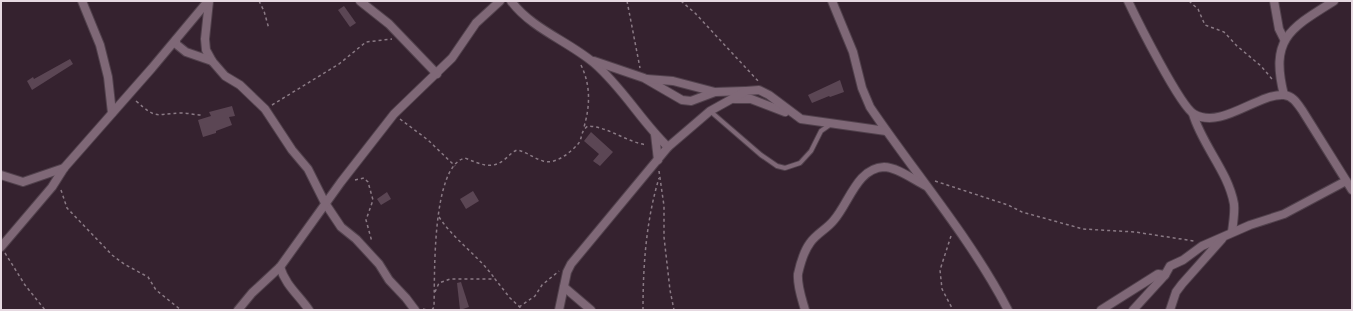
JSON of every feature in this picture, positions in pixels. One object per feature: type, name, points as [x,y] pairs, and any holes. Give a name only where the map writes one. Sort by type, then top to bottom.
[{"type":"street","points":[[82,1],[100,45],[108,77],[112,113]]},
{"type":"street","points":[[2,247],[30,214],[62,171],[208,1]]},
{"type":"street","points":[[208,1],[205,39],[206,50],[212,61],[225,76],[240,85],[265,109],[292,150],[308,169],[341,227],[356,239],[379,264],[389,280],[415,310]]},
{"type":"street","points":[[360,1],[389,24],[437,74]]},
{"type":"street","points":[[238,310],[252,293],[280,267],[341,182],[394,114],[437,74],[459,51],[476,23],[500,1]]},
{"type":"street","points":[[511,1],[522,13],[589,59],[615,82],[655,134],[668,147]]},
{"type":"street","points":[[832,1],[853,52],[862,88],[867,101],[886,131],[953,220],[987,273],[1008,310]]},
{"type":"street","points":[[1128,1],[1178,94],[1193,114],[1197,128],[1222,173],[1232,196],[1234,206],[1232,232]]},
{"type":"street","points":[[1274,1],[1279,29],[1284,40]]},
{"type":"street","points":[[1334,1],[1293,30],[1284,40],[1279,57],[1279,68],[1283,92],[1296,101],[1352,190]]},
{"type":"street","points":[[176,40],[176,44],[186,52],[212,61]]},
{"type":"street","points":[[589,59],[644,78],[682,100],[691,101],[715,92]]},
{"type":"street","points":[[644,78],[673,81],[715,92],[759,90],[769,95],[801,119]]},
{"type":"street","points":[[559,310],[567,272],[571,264],[668,147],[710,111],[746,91]]},
{"type":"street","points":[[1193,114],[1210,118],[1227,115],[1283,92]]},
{"type":"street","points":[[734,99],[751,99],[801,119],[886,131]]},
{"type":"street","points":[[655,134],[655,147],[658,160]]},
{"type":"street","points":[[805,310],[799,288],[798,275],[809,244],[836,218],[857,185],[867,173],[885,167],[893,169],[928,187]]},
{"type":"street","points":[[2,174],[24,182],[62,171]]},
{"type":"street","points":[[1132,310],[1165,275],[1170,266],[1183,260],[1202,246],[1232,232],[1284,214],[1346,181]]},
{"type":"street","points":[[1170,310],[1176,292],[1224,236]]},
{"type":"street","points":[[280,267],[289,288],[300,298],[309,310]]},
{"type":"street","points":[[1101,310],[1158,274],[1165,275]]},
{"type":"street","points":[[564,287],[590,310]]},
{"type":"lane","points":[[710,111],[761,155],[777,166],[785,168],[800,163],[811,151],[821,131],[831,124]]},
{"type":"path","points":[[258,1],[264,11],[269,29]]},
{"type":"path","points":[[627,1],[637,62],[644,78]]},
{"type":"path","points":[[682,1],[752,73],[769,95]]},
{"type":"path","points":[[1189,1],[1198,9],[1206,25],[1224,32],[1237,46],[1255,61],[1283,92]]},
{"type":"path","points":[[265,109],[329,71],[366,42],[402,39]]},
{"type":"path","points":[[432,310],[434,307],[434,262],[441,195],[459,161],[465,158],[485,166],[492,166],[517,150],[524,151],[544,162],[555,160],[578,144],[584,129],[589,108],[587,80],[573,49]]},
{"type":"path","points":[[128,94],[150,113],[156,115],[180,113],[202,115]]},
{"type":"path","points":[[394,114],[428,140],[455,166]]},
{"type":"path","points":[[584,129],[588,126],[602,128],[637,144],[655,147]]},
{"type":"path","points":[[658,160],[664,206],[664,237],[670,290],[674,310]]},
{"type":"path","points":[[62,171],[63,200],[73,216],[112,255],[124,264],[148,277],[156,290],[182,310]]},
{"type":"path","points":[[643,310],[646,234],[652,199],[660,176]]},
{"type":"path","points":[[341,182],[364,178],[368,182],[372,200],[366,220],[372,245]]},
{"type":"path","points":[[935,181],[1008,205],[1022,212],[1083,229],[1134,232],[1194,241]]},
{"type":"path","points":[[439,217],[453,236],[485,266],[523,310]]},
{"type":"path","points":[[953,220],[951,239],[940,270],[942,289],[953,310]]},
{"type":"path","points":[[2,247],[10,262],[45,310]]},
{"type":"path","points":[[519,307],[535,296],[542,285],[556,272],[571,264]]},
{"type":"path","points":[[434,294],[439,283],[450,279],[495,279]]},
{"type":"building","points":[[344,6],[356,23],[350,27],[338,10]]},
{"type":"building","points":[[70,59],[73,64],[32,90],[27,81],[33,77],[34,79]]},
{"type":"building","points":[[840,80],[844,92],[812,103],[808,95]]},
{"type":"building","points":[[232,106],[235,116],[229,117],[232,125],[216,131],[216,133],[203,137],[198,120],[211,116],[209,112]]},
{"type":"building","points":[[591,132],[613,152],[600,166],[593,161],[599,154],[584,141]]},
{"type":"building","points":[[473,191],[479,201],[466,209],[460,199]]},
{"type":"building","points":[[387,192],[391,199],[381,205],[377,199]]},
{"type":"building","points":[[461,282],[469,307],[460,310],[457,283]]}]
